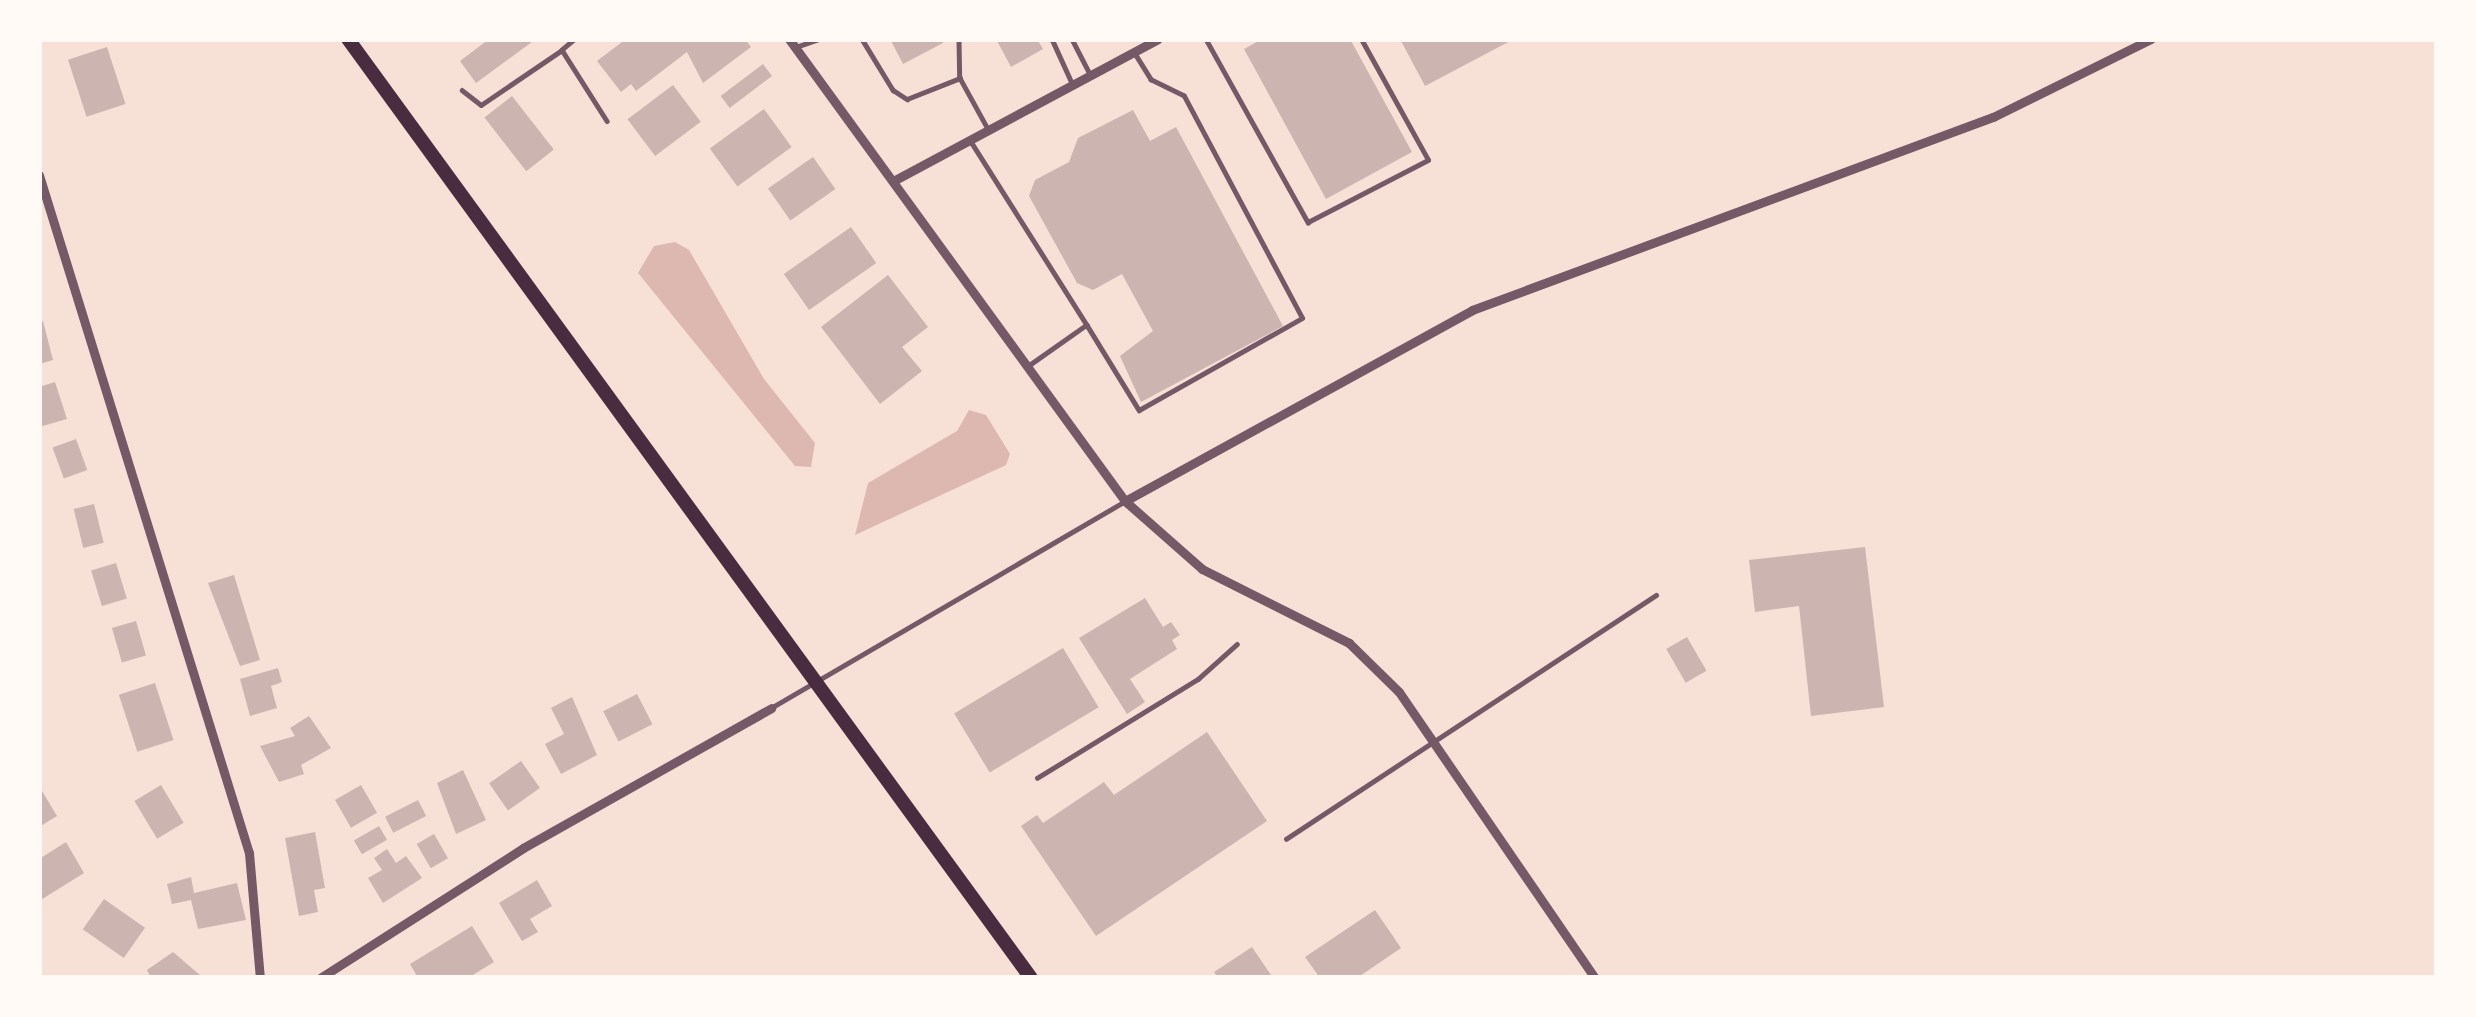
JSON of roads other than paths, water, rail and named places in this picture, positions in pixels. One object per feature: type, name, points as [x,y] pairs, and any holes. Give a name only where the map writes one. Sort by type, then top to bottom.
[{"type":"main road","points":[[347,39],[1031,978]]},
{"type":"street","points":[[895,181],[1158,39]]},
{"type":"street","points":[[1125,501],[1472,310],[1993,117],[2151,39]]},
{"type":"street","points":[[792,43],[1125,501],[1202,569],[1349,643],[1432,741],[1595,978]]},
{"type":"street","points":[[39,175],[249,853],[260,978]]},
{"type":"street","points":[[320,978],[523,848],[771,708]]},
{"type":"lane","points":[[462,91],[481,105],[575,39]]},
{"type":"lane","points":[[792,43],[819,39]]},
{"type":"lane","points":[[862,39],[893,90],[907,99],[960,78]]},
{"type":"lane","points":[[959,39],[960,78],[988,130]]},
{"type":"lane","points":[[1052,39],[1073,85]]},
{"type":"lane","points":[[1072,39],[1090,76]]},
{"type":"lane","points":[[1206,39],[1308,222],[1428,160],[1361,39]]},
{"type":"lane","points":[[562,50],[608,121]]},
{"type":"lane","points":[[970,140],[1139,410],[1302,318],[1184,96],[1151,80],[1133,52]]},
{"type":"lane","points":[[1027,367],[1087,326]]},
{"type":"lane","points":[[771,708],[1125,501]]},
{"type":"lane","points":[[1286,839],[1656,595]]},
{"type":"lane","points":[[1037,778],[1198,679],[1237,644]]}]
